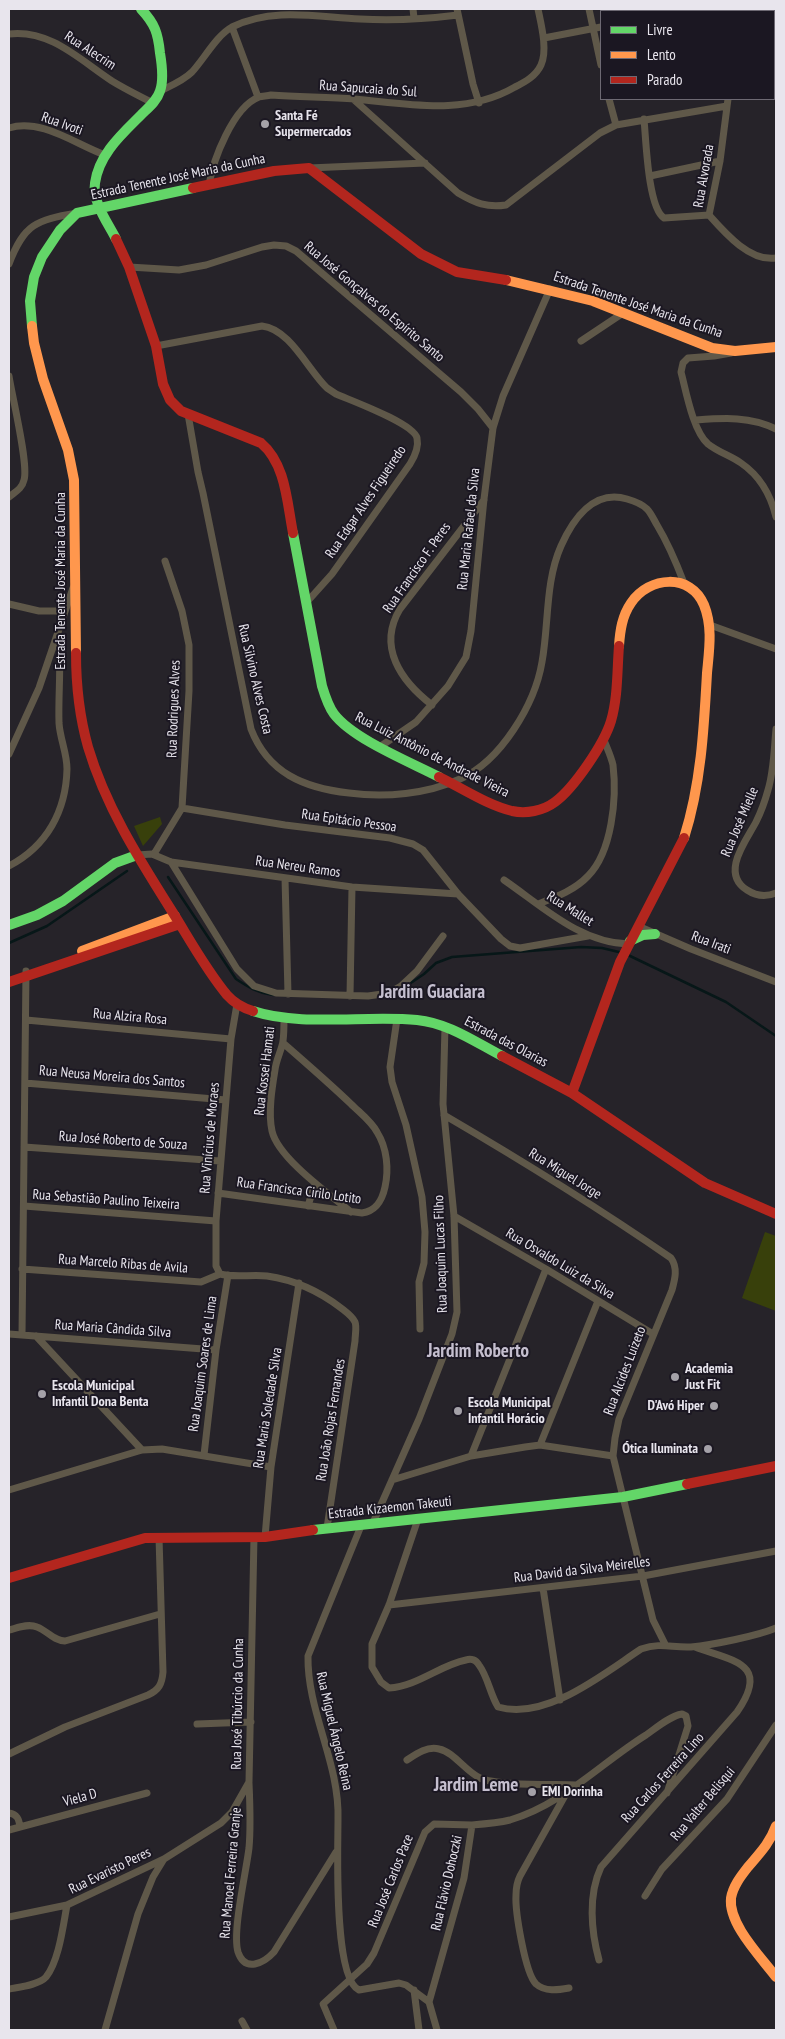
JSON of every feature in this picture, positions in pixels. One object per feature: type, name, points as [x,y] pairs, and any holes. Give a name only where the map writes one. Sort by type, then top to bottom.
[{"type":"main road","points":[[142,9],[152,21],[158,37],[162,68],[160,91]]},
{"type":"main road","name":"Rua Luiz Antônio de Andrade Vieira","points":[[160,91],[153,104],[115,141],[105,155],[95,182],[95,196],[129,267],[156,346],[163,384],[170,400],[181,411],[261,443],[272,454],[278,465],[284,485],[326,702],[343,725],[357,735],[449,782],[512,811],[528,812],[540,810],[555,802],[567,790],[604,740],[615,706],[620,626],[631,602],[650,586],[663,582],[684,584]]},
{"type":"main road","name":"Estrada Tenente José Maria da Cunha","points":[[178,920],[137,856],[109,802],[94,764],[80,718],[76,687],[74,480],[68,450],[40,370],[34,343],[30,302],[34,277],[42,257],[60,230],[77,213],[274,171],[309,168],[404,242],[438,264],[457,272],[550,289],[593,301],[712,348],[735,351],[776,347]]},
{"type":"main road","points":[[629,944],[643,934],[682,843],[692,812],[704,731],[710,625],[704,604],[692,589],[684,584]]},
{"type":"main road","points":[[9,925],[37,915],[63,901],[115,863],[137,856]]},
{"type":"main road","points":[[9,982],[26,974],[178,920]]},
{"type":"main road","name":"Estrada das Olarias","points":[[178,920],[220,987],[237,1004],[265,1016],[284,1018],[418,1020],[445,1026],[572,1093],[690,1174],[726,1193],[776,1214]]},
{"type":"main road","points":[[572,1093],[620,962],[629,944],[646,927]]},
{"type":"main road","points":[[9,975],[26,974]]},
{"type":"main road","name":"Estrada Kizaemon Takeuti","points":[[9,1578],[136,1540],[159,1537],[259,1537],[326,1528],[372,1525],[623,1497],[776,1466]]},
{"type":"main road","points":[[776,1826],[770,1840],[737,1882],[731,1900],[731,1906],[741,1929],[776,1977]]},
{"type":"street","points":[[413,9],[414,18]]},
{"type":"street","name":"Rua Sapucaia do Sul","points":[[258,97],[270,95],[353,99],[421,106],[478,103],[503,94],[535,74],[542,64],[544,38],[538,9]]},
{"type":"street","points":[[589,9],[600,61]]},
{"type":"street","points":[[160,91],[192,73],[222,35],[232,28],[283,11],[360,20],[414,18],[458,12],[472,84],[478,103]]},
{"type":"street","points":[[544,38],[600,27]]},
{"type":"street","points":[[209,185],[220,146],[243,110],[258,97],[232,28]]},
{"type":"street","name":"Rua Alecrim","points":[[9,34],[17,33],[36,36],[55,43],[72,52],[114,82],[153,104]]},
{"type":"street","points":[[353,99],[458,193],[486,206],[506,205],[600,133],[616,125],[727,103]]},
{"type":"street","points":[[609,100],[616,125]]},
{"type":"street","name":"Rua Alvorada","points":[[727,103],[720,161],[709,215],[729,237],[766,259],[776,258]]},
{"type":"street","points":[[644,119],[654,202],[659,214],[664,218],[709,215]]},
{"type":"street","name":"Rua Ivoti","points":[[9,128],[22,125],[41,127],[105,155]]},
{"type":"street","points":[[650,176],[720,161]]},
{"type":"street","points":[[309,168],[425,162]]},
{"type":"street","points":[[9,264],[19,240],[34,224],[47,219],[77,213]]},
{"type":"street","name":"Rua José Gonçalves do Espírito Santo","points":[[129,267],[179,270],[206,265],[262,247],[286,246],[296,251],[461,392],[493,428]]},
{"type":"street","name":"Rua Maria Rafael da Silva","points":[[381,746],[416,722],[432,704],[458,672],[470,645],[493,428],[503,396],[545,296],[550,289]]},
{"type":"street","points":[[581,341],[622,313]]},
{"type":"street","name":"Rua Edgar Alves Figueiredo","points":[[156,346],[262,326],[268,327],[282,334],[327,388],[412,430],[416,437],[417,447],[410,464],[332,574],[306,603]]},
{"type":"street","points":[[735,351],[714,356],[688,358],[683,363],[681,372],[698,430],[707,443],[742,464],[754,474],[770,498],[776,517]]},
{"type":"street","points":[[9,376],[24,458],[25,477],[18,490],[9,497]]},
{"type":"street","name":"Rua Silvino Alves Costa","points":[[188,414],[198,472],[251,729],[261,750],[280,770],[302,782],[334,792],[362,795],[416,792],[460,779],[488,760],[509,736],[526,709],[537,683],[542,663],[551,584],[556,558],[575,520],[587,507],[602,498],[616,495],[636,501],[647,509],[672,551],[684,584]]},
{"type":"street","points":[[695,420],[747,419],[776,429]]},
{"type":"street","name":"Rua Francisco F. Peres","points":[[432,704],[409,684],[400,672],[391,646],[391,627],[400,609],[484,499]]},
{"type":"street","name":"Rua Rodrigues Alves","points":[[154,854],[182,808],[189,691],[189,645],[182,611],[165,561]]},
{"type":"street","points":[[9,754],[39,688],[75,583]]},
{"type":"street","points":[[9,604],[48,612],[64,611]]},
{"type":"street","points":[[710,625],[776,649]]},
{"type":"street","points":[[9,866],[25,856],[46,836],[54,824],[61,802],[67,769],[59,722],[60,659],[58,631]]},
{"type":"street","name":"Rua José Mielle","points":[[776,729],[768,790],[756,822],[737,857],[735,870],[739,882],[745,889],[762,896],[776,893]]},
{"type":"street","points":[[538,904],[563,894],[583,881],[598,865],[605,852],[612,815],[613,765],[604,740]]},
{"type":"street","name":"Rua Epitácio Pessoa","points":[[182,808],[285,825],[390,838],[413,844],[423,850],[458,894],[500,939],[510,946],[520,948],[588,936]]},
{"type":"street","points":[[137,856],[148,853],[154,854]]},
{"type":"street","name":"Rua Nereu Ramos","points":[[154,854],[171,862],[352,887],[458,894]]},
{"type":"street","points":[[171,862],[237,969],[245,979],[264,990],[288,994],[350,996],[389,993],[401,986],[417,971],[444,936]]},
{"type":"street","points":[[285,878],[288,994]]},
{"type":"street","name":"Rua Mallet","points":[[504,880],[561,921],[588,936],[615,943],[629,944]]},
{"type":"street","points":[[350,996],[352,887]]},
{"type":"street","name":"Rua Irati","points":[[646,927],[776,982]]},
{"type":"street","points":[[22,1335],[26,974]]},
{"type":"street","name":"Rua Vinícius de Moraes","points":[[220,1274],[216,1266],[216,1221],[231,1039],[237,1004]]},
{"type":"street","name":"Rua Kossei Hamati","points":[[284,1018],[283,1043],[274,1071],[270,1121],[272,1132],[283,1152],[315,1183],[352,1212]]},
{"type":"street","points":[[397,1019],[390,1068],[392,1082],[406,1125],[422,1197],[425,1232],[424,1263],[419,1282],[420,1329]]},
{"type":"street","name":"Rua Alzira Rosa","points":[[26,1020],[231,1039]]},
{"type":"street","name":"Rua Joaquim Lucas Filho","points":[[372,1525],[419,1420],[456,1322],[457,1274],[454,1216],[442,1078],[445,1026]]},
{"type":"street","name":"Rua Francisca Cirilo Lotito","points":[[218,1193],[352,1212],[369,1212],[374,1210],[380,1203],[387,1178],[387,1160],[378,1132],[367,1119],[283,1043]]},
{"type":"street","name":"Rua Neusa Moreira dos Santos","points":[[25,1083],[226,1100]]},
{"type":"street","name":"Rua Miguel Jorge","points":[[444,1115],[534,1170],[670,1258]]},
{"type":"street","name":"Rua José Roberto de Souza","points":[[24,1146],[220,1161]]},
{"type":"street","points":[[308,1206],[315,1183]]},
{"type":"street","name":"Rua Sebastião Paulino Teixeira","points":[[24,1206],[216,1221]]},
{"type":"street","name":"Rua Osvaldo Luiz da Silva","points":[[454,1216],[546,1269],[652,1334]]},
{"type":"street","name":"Rua Alcides Luizeto","points":[[623,1497],[613,1456],[615,1438],[620,1419],[652,1334],[672,1290],[676,1272],[674,1262],[670,1258]]},
{"type":"street","name":"Rua Marcelo Ribas de Avila","points":[[22,1269],[201,1282],[220,1274]]},
{"type":"street","points":[[471,1456],[546,1269]]},
{"type":"street","points":[[220,1274],[228,1276],[266,1276],[299,1283]]},
{"type":"street","name":"Rua Joaquim Soares de Lima","points":[[204,1455],[216,1350],[228,1276]]},
{"type":"street","name":"Rua João Rojas Fernandes","points":[[299,1283],[315,1290],[351,1316],[355,1322],[355,1341],[326,1528]]},
{"type":"street","name":"Rua Maria Soledade Silva","points":[[259,1537],[299,1283]]},
{"type":"street","points":[[540,1445],[598,1301]]},
{"type":"street","name":"Rua Maria Cândida Silva","points":[[9,1334],[216,1350]]},
{"type":"street","points":[[36,1336],[142,1450]]},
{"type":"street","points":[[392,1480],[471,1456],[540,1445],[613,1456]]},
{"type":"street","points":[[9,1490],[142,1450],[162,1449],[271,1467]]},
{"type":"street","points":[[623,1497],[653,1620],[665,1644]]},
{"type":"street","points":[[418,1519],[389,1605],[372,1644],[372,1668],[384,1686],[395,1687],[409,1684],[467,1659],[478,1663],[498,1707],[524,1709],[560,1700],[578,1691],[641,1649],[665,1644],[694,1647],[776,1628]]},
{"type":"street","name":"Rua Miguel Ângelo Reina","points":[[350,1980],[341,1939],[337,1896],[336,1852],[339,1818],[335,1786],[312,1693],[308,1656],[361,1526]]},
{"type":"street","points":[[9,1754],[65,1727],[154,1692],[162,1682],[159,1537]]},
{"type":"street","name":"Rua José Tibúrcio da Cunha","points":[[104,2030],[138,1914],[153,1877],[164,1859],[221,1822],[232,1812],[249,1782],[259,1537]]},
{"type":"street","name":"Rua David da Silva Meirelles","points":[[389,1605],[643,1576],[776,1551]]},
{"type":"street","points":[[544,1588],[560,1700]]},
{"type":"street","points":[[9,1630],[31,1625],[54,1639],[65,1641],[160,1614]]},
{"type":"street","name":"Rua Carlos Ferreira Lino","points":[[600,1960],[593,1916],[596,1878],[601,1867],[737,1712],[750,1691],[748,1672],[742,1664],[732,1658],[694,1647]]},
{"type":"street","name":"Rua Flávio Dohoczki","points":[[428,2002],[464,1878],[472,1825],[509,1820],[525,1815],[567,1792],[638,1740],[678,1714],[686,1716],[688,1726],[667,1793]]},
{"type":"street","points":[[197,1724],[250,1722]]},
{"type":"street","name":"Rua Valter Belisqui","points":[[645,1896],[662,1869],[727,1799],[776,1725]]},
{"type":"street","points":[[407,1760],[423,1750],[437,1748],[449,1754],[470,1772],[486,1780],[576,1785]]},
{"type":"street","name":"Rua Manoel Ferreira Granje","points":[[249,1782],[251,1815],[249,1848],[237,1934],[238,1954],[244,1961],[252,1965],[261,1963],[274,1952],[336,1852]]},
{"type":"street","points":[[567,1792],[520,1876],[516,1885],[516,1904],[531,1978],[537,1985],[551,1990],[569,1988]]},
{"type":"street","name":"Viela D","points":[[9,1830],[147,1793]]},
{"type":"street","points":[[9,1812],[16,1815],[20,1827]]},
{"type":"street","name":"Rua José Carlos Pace","points":[[334,2030],[323,2006],[328,1998],[367,1964],[374,1953],[425,1832],[434,1824],[472,1825]]},
{"type":"street","name":"Rua Evaristo Peres","points":[[9,1917],[67,1905],[164,1859]]},
{"type":"street","name":"Rua Evaristo Peres","points":[[9,1989],[40,1981],[46,1977],[58,1951],[67,1905]]},
{"type":"street","points":[[350,1980],[359,1990],[398,1983],[414,1990],[428,2002],[437,2030]]},
{"type":"street","points":[[414,1990],[419,2030]]},
{"type":"street","points":[[242,2021],[247,2030]]},
{"type":"green space","points":[[160,817],[162,824],[143,846],[134,826]]},
{"type":"green space","points":[[765,1232],[776,1236],[776,1311],[742,1298]]},
{"type":"waterway","points":[[9,943],[47,926],[127,871]]},
{"type":"waterway","points":[[168,877],[236,979],[253,989],[273,995]]},
{"type":"waterway","points":[[402,989],[436,963],[452,957],[581,947],[602,948],[623,953]]},
{"type":"waterway","points":[[628,955],[726,1002],[776,1036]]},
{"type":"traffic: fast","points":[[116,239],[98,205],[95,190],[97,173],[112,145],[155,101],[159,95],[162,82],[157,34],[150,19],[141,9]]},
{"type":"traffic: fast","points":[[32,326],[30,301],[34,277],[42,257],[60,230],[77,213],[193,188]]},
{"type":"traffic: fast","points":[[293,533],[322,686],[332,711],[343,723],[368,741],[439,777]]},
{"type":"traffic: fast","points":[[9,925],[37,915],[63,901],[115,863],[137,855]]},
{"type":"traffic: fast","points":[[630,941],[643,935],[655,934]]},
{"type":"traffic: fast","points":[[253,1011],[272,1016],[313,1020],[417,1020],[450,1029],[502,1056]]},
{"type":"traffic: fast","points":[[313,1530],[623,1497],[687,1484]]},
{"type":"traffic: slow","points":[[506,280],[593,301],[712,348],[735,351],[776,347]]},
{"type":"traffic: slow","points":[[32,326],[43,379],[68,450],[74,480],[76,653]]},
{"type":"traffic: slow","points":[[619,646],[625,613],[631,603],[648,587],[659,583],[680,583],[690,587],[704,605],[709,622],[710,639],[703,735],[698,777],[684,838]]},
{"type":"traffic: slow","points":[[82,951],[175,916]]},
{"type":"traffic: slow","points":[[776,1826],[767,1843],[738,1881],[731,1898],[731,1908],[740,1929],[776,1977]]},
{"type":"traffic: jam","points":[[193,188],[274,171],[309,168],[421,254],[457,272],[506,280]]},
{"type":"traffic: jam","points":[[116,239],[129,267],[156,346],[163,384],[170,400],[181,411],[261,443],[276,462],[281,473],[293,533]]},
{"type":"traffic: jam","points":[[439,777],[484,801],[512,811],[534,811],[545,808],[555,802],[571,787],[595,753],[607,731],[615,703],[619,646]]},
{"type":"traffic: jam","points":[[76,653],[82,723],[96,770],[114,813],[213,976],[227,995],[242,1007],[253,1011]]},
{"type":"traffic: jam","points":[[572,1093],[620,962],[684,838]]},
{"type":"traffic: jam","points":[[9,982],[180,924]]},
{"type":"traffic: jam","points":[[502,1056],[572,1093],[705,1183],[776,1214]]},
{"type":"traffic: jam","points":[[687,1484],[776,1466]]},
{"type":"traffic: jam","points":[[9,1578],[145,1538],[265,1537],[313,1530]]},
{"type":"place","name":"Santa Fé Supermercados","points":[[265,124]]},
{"type":"place","name":"Academia Just Fit","points":[[675,1377]]},
{"type":"place","name":"Escola Municipal Infantil Dona Benta","points":[[42,1394]]},
{"type":"place","name":"D'Avó Hiper","points":[[714,1406]]},
{"type":"place","name":"Escola Municipal Infantil Horácio","points":[[458,1411]]},
{"type":"place","name":"Ótica Iluminata","points":[[708,1449]]},
{"type":"place","name":"EMI Dorinha","points":[[532,1792]]},
{"type":"district","name":"Jardim Guaciara","points":[[432,993]]},
{"type":"district","name":"Jardim Roberto","points":[[478,1352]]},
{"type":"district","name":"Jardim Leme","points":[[476,1786]]}]
